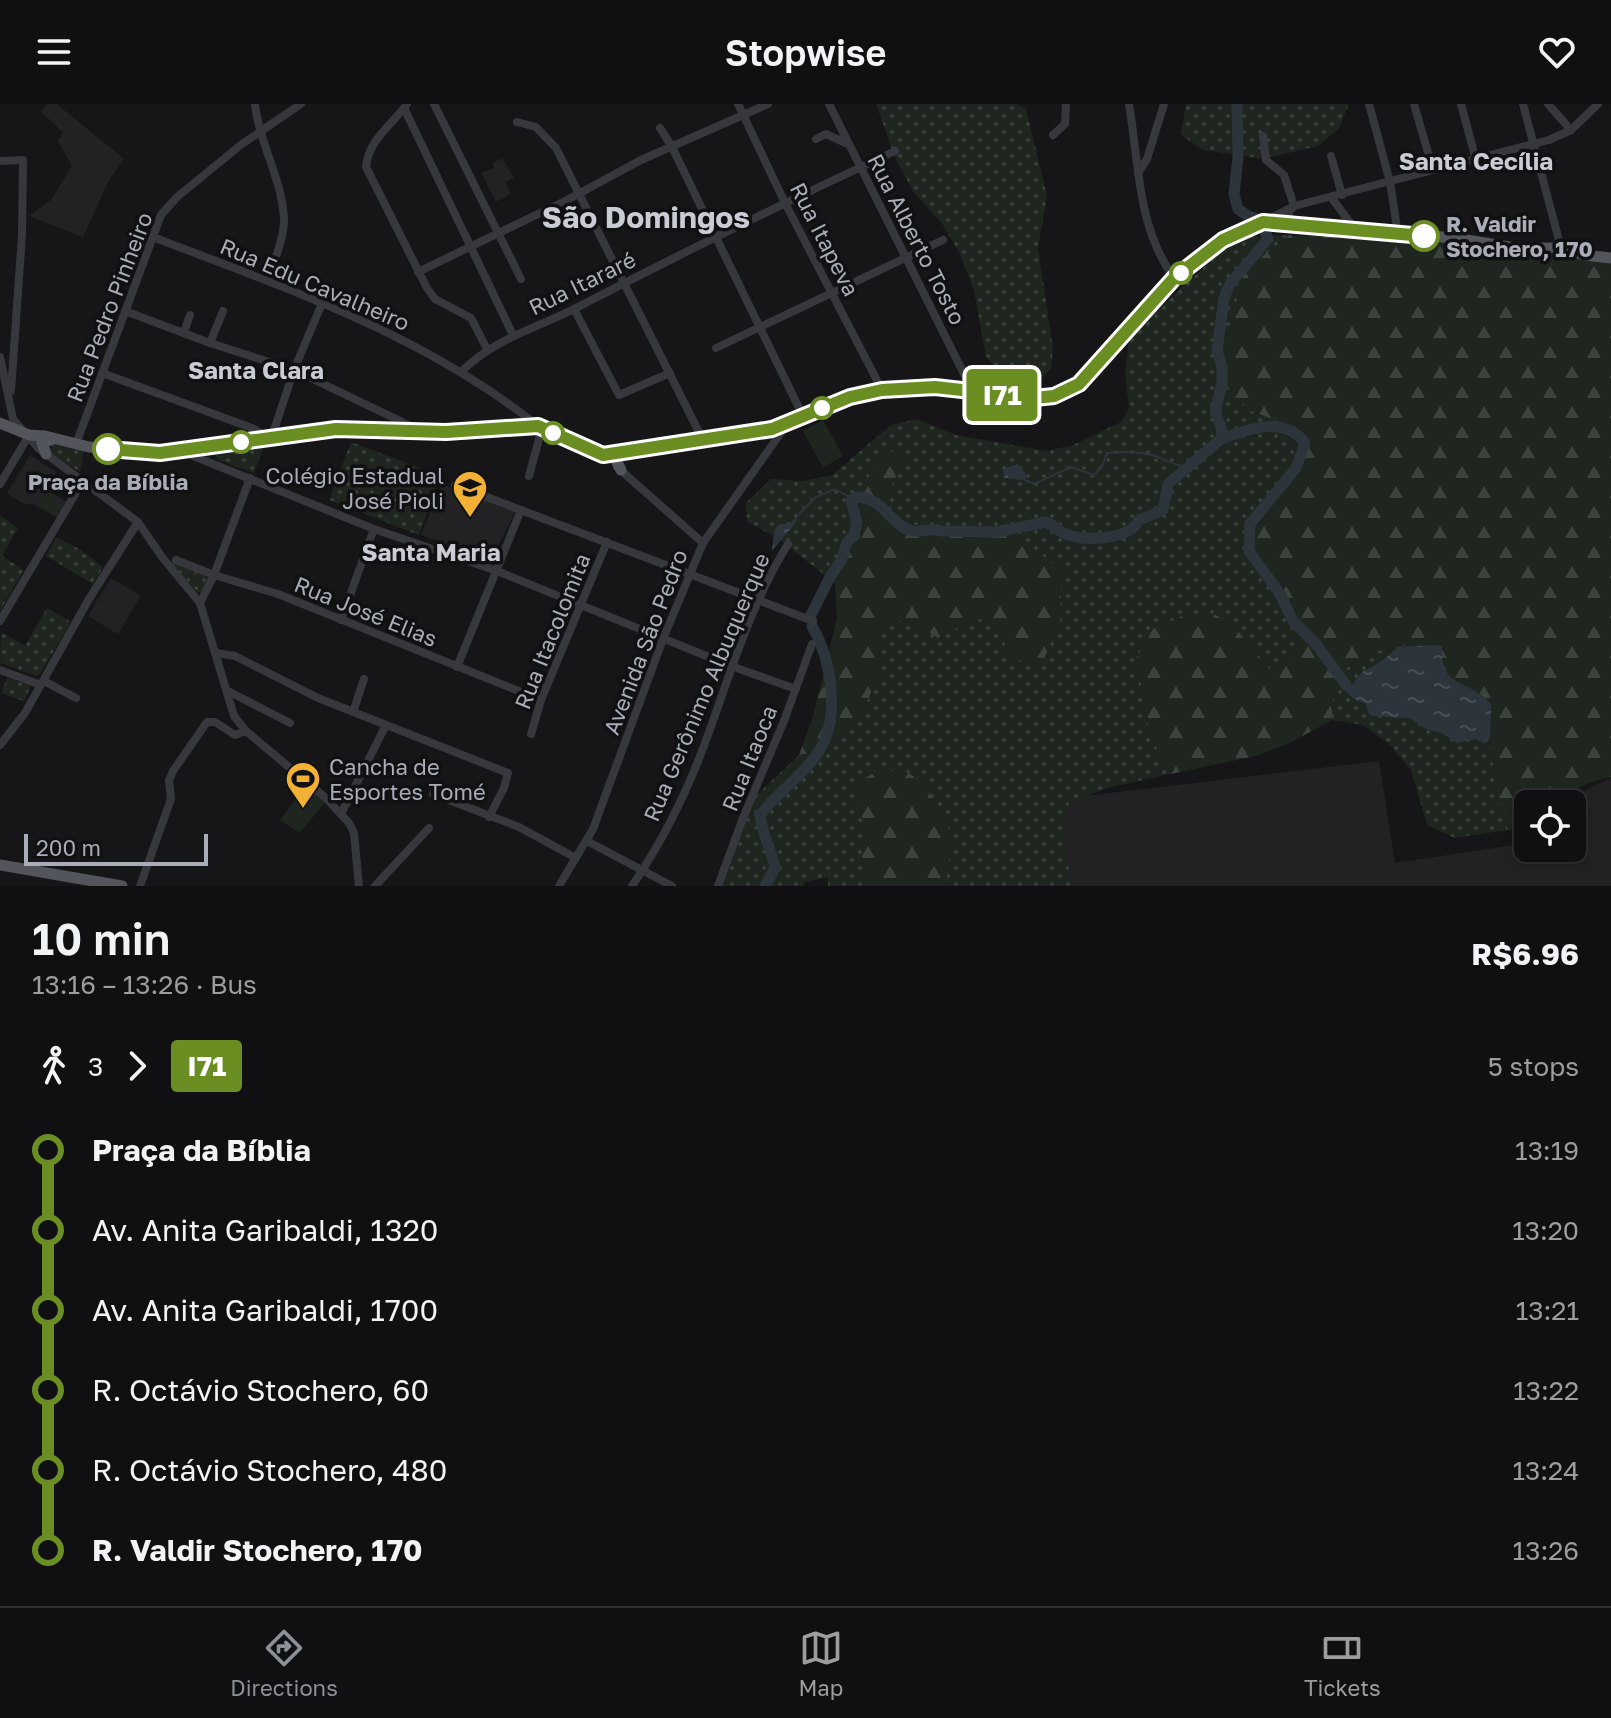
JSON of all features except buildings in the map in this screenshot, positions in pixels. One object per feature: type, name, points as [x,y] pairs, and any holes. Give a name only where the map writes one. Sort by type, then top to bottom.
[{"type":"main road","points":[[0,423],[29,435],[132,451],[179,451],[336,429],[446,432],[540,427],[603,455],[701,436],[764,431],[850,397],[882,390],[918,387],[1034,398],[1068,392],[1096,367],[1174,278],[1223,240],[1263,222],[1454,238],[1516,248],[1561,248],[1611,258]]},
{"type":"main road","points":[[46,454],[42,443],[54,439]]},
{"type":"main road","points":[[621,470],[615,458],[628,451]]},
{"type":"main road","points":[[0,865],[62,881],[122,886]]},
{"type":"street","points":[[255,104],[284,223],[268,281]]},
{"type":"street","name":"Rua Pedro Pinheiro","points":[[76,444],[161,215],[177,197],[301,104]]},
{"type":"street","points":[[434,104],[521,279]]},
{"type":"street","name":"Rua Itapeva","points":[[738,104],[785,203],[882,390]]},
{"type":"street","points":[[418,272],[671,145],[768,104]]},
{"type":"street","name":"Rua Alberto Tosto","points":[[829,104],[972,390]]},
{"type":"street","points":[[1053,135],[1065,124],[1066,104]]},
{"type":"street","points":[[1129,104],[1141,201],[1152,235],[1174,278]]},
{"type":"street","points":[[1138,173],[1147,159],[1164,104]]},
{"type":"street","points":[[1369,104],[1390,182],[1398,234]]},
{"type":"street","points":[[1414,104],[1433,170]]},
{"type":"street","points":[[1461,104],[1476,160]]},
{"type":"street","points":[[1523,104],[1561,248]]},
{"type":"street","points":[[1548,104],[1571,130]]},
{"type":"street","points":[[1263,222],[1294,206],[1549,140],[1571,130],[1598,104]]},
{"type":"street","points":[[487,349],[471,318],[435,299],[418,272],[366,167],[372,146],[406,106],[513,335]]},
{"type":"street","points":[[517,122],[536,127],[556,148],[701,436]]},
{"type":"street","points":[[660,128],[803,416]]},
{"type":"street","points":[[816,139],[826,134],[849,144]]},
{"type":"street","points":[[1263,136],[1266,160],[1284,175],[1294,206]]},
{"type":"street","name":"Rua Itararé","points":[[462,371],[487,349],[513,335],[574,309],[895,151]]},
{"type":"street","points":[[1331,156],[1342,195]]},
{"type":"street","points":[[0,161],[23,160],[22,235],[11,404]]},
{"type":"street","points":[[1331,197],[1354,228]]},
{"type":"street","points":[[1294,206],[1289,217],[1296,224]]},
{"type":"street","name":"Rua Edu Cavalheiro","points":[[153,237],[323,301],[411,343],[462,371],[540,427]]},
{"type":"street","points":[[716,348],[943,240]]},
{"type":"street","points":[[102,373],[252,428],[271,439],[294,370],[323,301]]},
{"type":"street","points":[[574,309],[619,395],[670,373]]},
{"type":"street","points":[[125,311],[294,370],[420,431]]},
{"type":"street","points":[[210,343],[223,311]]},
{"type":"street","points":[[184,332],[190,315]]},
{"type":"street","points":[[0,357],[13,419],[46,454],[138,522],[200,603],[234,716],[246,731],[319,791],[341,814],[354,833],[359,886]]},
{"type":"street","points":[[513,427],[519,417],[514,407]]},
{"type":"street","points":[[388,429],[394,424],[391,416]]},
{"type":"street","name":"Avenida São Pedro","points":[[559,886],[587,841],[663,639],[703,543],[787,424]]},
{"type":"street","points":[[529,476],[540,427]]},
{"type":"street","points":[[764,431],[773,436],[774,443]]},
{"type":"street","points":[[0,484],[29,435]]},
{"type":"street","points":[[211,464],[217,445]]},
{"type":"street","points":[[179,451],[374,529],[497,571],[731,666],[796,689]]},
{"type":"street","points":[[603,455],[703,543]]},
{"type":"street","points":[[200,603],[214,575],[250,478]]},
{"type":"street","points":[[0,621],[83,481]]},
{"type":"street","points":[[455,485],[813,621]]},
{"type":"street","points":[[457,667],[521,510]]},
{"type":"street","points":[[0,745],[25,713],[89,599],[138,522]]},
{"type":"street","points":[[341,620],[374,529]]},
{"type":"street","name":"Rua Itacolomita","points":[[531,734],[541,700],[607,542]]},
{"type":"street","name":"Rua Gerônimo Albuquerque","points":[[632,886],[674,815],[694,772],[731,666],[771,572],[788,544]]},
{"type":"street","name":"Rua José Elias","points":[[176,560],[278,594],[541,700]]},
{"type":"street","name":"Rua Itaoca","points":[[718,886],[812,644]]},
{"type":"street","points":[[216,653],[235,656],[318,698],[508,773],[489,817]]},
{"type":"street","points":[[0,670],[76,698]]},
{"type":"street","points":[[353,712],[364,679]]},
{"type":"street","points":[[228,691],[290,723]]},
{"type":"street","points":[[140,886],[171,799],[169,780],[173,771],[207,722],[215,722],[235,735],[240,736],[246,731]]},
{"type":"street","points":[[341,814],[386,725]]},
{"type":"street","points":[[433,794],[519,827],[576,858]]},
{"type":"street","points":[[375,886],[429,828]]},
{"type":"street","points":[[587,841],[672,886]]},
{"type":"shaded area","points":[[48,104],[57,104],[124,159],[109,180],[83,237],[29,216],[51,200],[72,166],[58,141],[63,132],[40,111]]},
{"type":"shaded area","points":[[502,158],[514,178],[505,182],[511,194],[496,202],[481,173],[494,168],[493,163]]},
{"type":"shaded area","points":[[30,455],[56,472],[47,489],[66,502],[57,518],[7,493]]},
{"type":"shaded area","name":"Colégio Estadual José Pioli","points":[[442,484],[515,512],[491,561],[421,535]]},
{"type":"shaded area","points":[[111,578],[141,596],[118,634],[88,616]]},
{"type":"shaded area","points":[[1379,761],[1395,863],[1514,845],[1514,862],[1586,862],[1586,790],[1611,778],[1611,886],[1057,886],[1043,801]]},
{"type":"green space","points":[[876,104],[1017,104],[1026,109],[1047,196],[1038,248],[1053,349],[1051,368],[1033,387],[1011,385],[986,357],[974,291],[961,256],[943,225],[913,191],[896,160]]},
{"type":"green space","points":[[1186,104],[1349,104],[1339,128],[1318,146],[1263,159],[1203,150],[1181,135]]},
{"type":"green space","points":[[1384,227],[1424,229],[1611,261],[1611,777],[1576,790],[1514,790],[1514,830],[1506,830],[1496,792],[1486,702],[1454,683],[1434,646],[1393,644],[1349,666],[1334,681],[1332,720],[1290,743],[1255,756],[1171,774],[1149,734],[1141,681],[1132,666],[1153,629],[1187,614],[1214,614],[1233,625],[1272,672],[1297,655],[1298,617],[1251,550],[1260,517],[1291,484],[1307,452],[1301,430],[1251,411],[1231,394],[1220,368],[1244,271],[1289,235],[1311,236]]},
{"type":"green space","points":[[1289,235],[1244,271],[1251,411],[1301,430],[1307,453],[1291,484],[1260,517],[1251,550],[1298,617],[1297,656],[1272,672],[1233,625],[1132,666],[1141,681],[1149,734],[1171,774],[1110,787],[1069,803],[1062,822],[1071,886],[945,886],[951,845],[947,819],[925,785],[855,786],[862,818],[862,886],[828,886],[828,877],[804,882],[803,886],[714,886],[744,807],[799,755],[830,750],[880,671],[877,637],[885,623],[908,620],[938,638],[977,617],[1000,633],[1012,659],[994,527],[947,533],[892,519],[889,494],[904,453],[858,492],[853,543],[835,583],[776,537],[747,522],[746,503],[771,479],[803,481],[832,475],[891,425],[916,419],[956,435],[1047,451],[1073,445],[1121,422],[1129,408],[1125,372],[1129,341],[1150,316],[1242,237]]},
{"type":"green space","points":[[823,420],[843,456],[823,468],[803,431]]},
{"type":"green space","points":[[351,442],[441,476],[419,535],[329,500]]},
{"type":"green space","name":"Praça da Bíblia","points":[[53,443],[84,451],[80,472],[49,452]]},
{"type":"green space","points":[[265,443],[254,473],[218,460],[216,456],[219,449]]},
{"type":"green space","points":[[886,451],[905,452],[889,494],[893,519],[947,533],[994,527],[1009,531],[1062,570],[1060,623],[1041,665],[1012,659],[1000,633],[977,617],[938,638],[908,620],[885,623],[877,637],[880,671],[860,718],[830,750],[799,755],[812,720],[837,618],[835,583],[853,543],[858,492]]},
{"type":"green space","points":[[44,494],[61,505],[55,516],[38,505]]},
{"type":"green space","points":[[0,516],[18,528],[2,556],[24,570],[0,611]]},
{"type":"green space","points":[[56,537],[81,550],[103,567],[93,584],[46,556]]},
{"type":"green space","points":[[174,562],[206,576],[208,579],[202,592],[197,592],[172,564]]},
{"type":"green space","points":[[47,608],[71,622],[40,674],[36,676],[0,663],[1,632],[25,646]]},
{"type":"green space","points":[[1392,644],[1434,646],[1486,702],[1496,792],[1506,830],[1455,838],[1427,825],[1411,770],[1388,743],[1363,725],[1332,720],[1333,682],[1349,666]]},
{"type":"green space","points":[[7,678],[31,686],[24,701],[1,693]]},
{"type":"green space","points":[[877,770],[907,772],[925,785],[947,819],[951,845],[945,886],[862,886],[862,818],[855,786]]},
{"type":"green space","name":"Cancha de Esportes Tomé","points":[[307,785],[326,801],[300,833],[280,820]]},
{"type":"water","points":[[1018,464],[1027,476],[1025,480],[1004,478],[1003,469]]},
{"type":"water","points":[[799,514],[772,551],[774,531],[779,524],[789,524]]},
{"type":"water","points":[[1398,647],[1442,647],[1442,661],[1451,677],[1491,704],[1490,738],[1485,743],[1475,739],[1457,743],[1410,718],[1373,716],[1369,714],[1366,704],[1345,691],[1346,685],[1352,685],[1362,672]]},
{"type":"waterway","points":[[1237,104],[1238,157],[1234,194],[1238,209],[1261,220]]},
{"type":"waterway","points":[[810,617],[841,561],[847,542],[854,536],[857,522],[851,501],[856,497],[873,501],[902,527],[917,531],[996,532],[1046,522],[1068,535],[1107,537],[1127,532],[1139,520],[1163,510],[1168,484],[1221,439],[1222,430],[1215,411],[1222,384],[1222,367],[1217,351],[1224,298],[1230,284],[1268,239],[1264,228]]},
{"type":"waterway","points":[[1221,439],[1254,428],[1277,427],[1297,434],[1305,443],[1296,468],[1250,524],[1249,551],[1280,594],[1293,621],[1316,644],[1346,685]]},
{"type":"waterway","points":[[1025,480],[1034,484],[1071,467],[1094,475],[1107,453],[1146,454],[1190,466]]},
{"type":"waterway","points":[[798,515],[816,497],[835,489],[853,499]]},
{"type":"waterway","points":[[765,886],[775,868],[760,815],[813,760],[826,737],[830,722],[828,671],[812,626]]},
{"type":"bus line","name":"I71","points":[[108,449],[160,453],[336,429],[446,432],[538,426],[603,455],[772,429],[850,397],[882,390],[935,387],[1034,398],[1054,396],[1068,392],[1079,384],[1174,278],[1214,246],[1239,231],[1263,222],[1424,236]]},
{"type":"place","name":"R. Valdir Stochero, 170","points":[[1424,236]]},
{"type":"place","name":"Praça da Bíblia","points":[[108,449]]},
{"type":"place","name":"Colégio Estadual José Pioli","points":[[470,519]]},
{"type":"place","name":"Cancha de Esportes Tomé","points":[[303,810]]},
{"type":"district","name":"Santa Cecília","points":[[1476,160]]},
{"type":"district","name":"São Domingos","points":[[646,217]]},
{"type":"district","name":"Santa Clara","points":[[256,369]]},
{"type":"district","name":"Santa Maria","points":[[431,551]]}]
